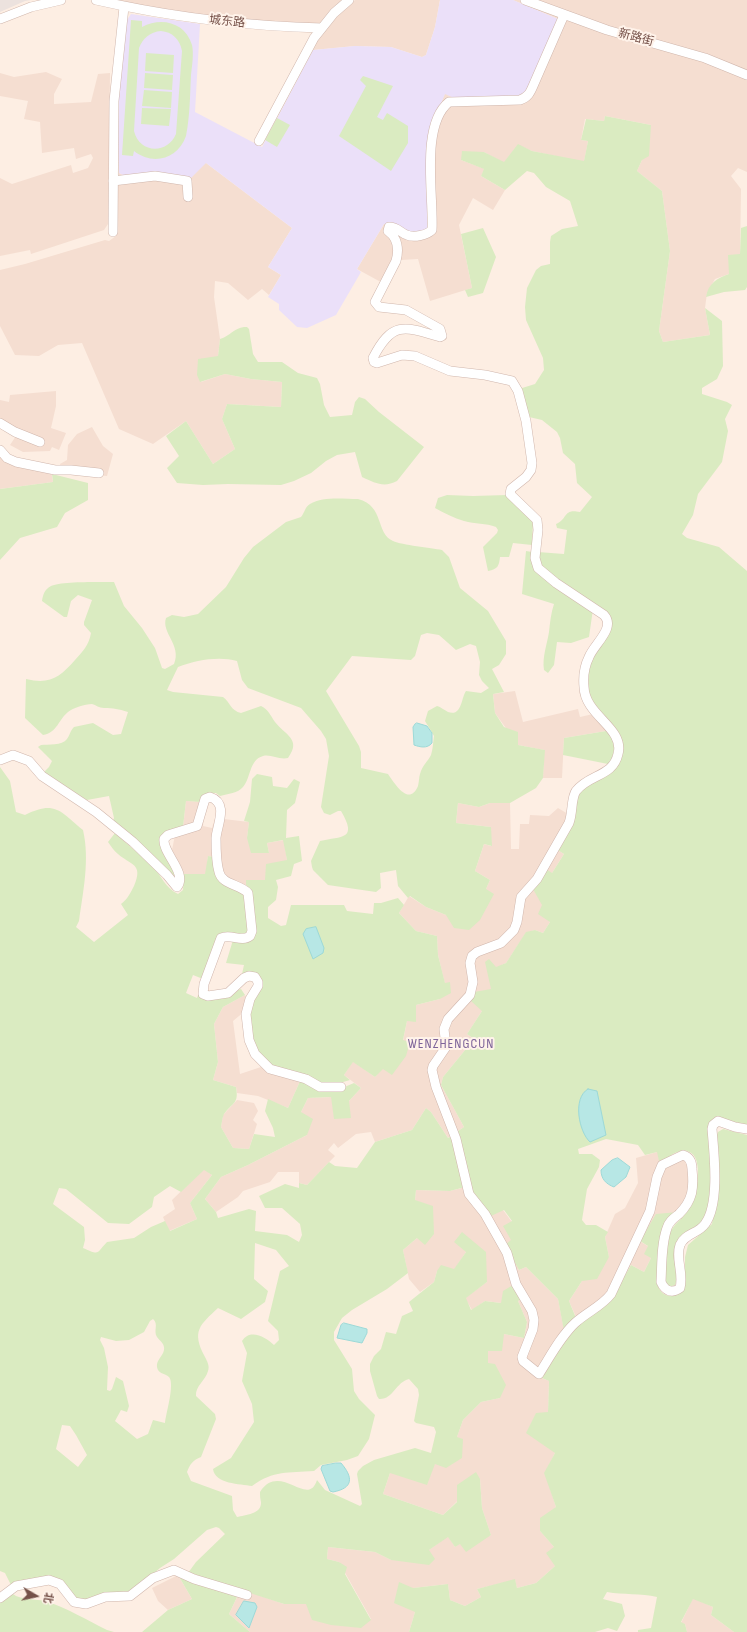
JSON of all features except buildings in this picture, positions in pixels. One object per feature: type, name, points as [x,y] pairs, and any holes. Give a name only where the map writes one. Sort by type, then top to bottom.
[{"type":"street","points":[[0,19],[31,7],[61,0]]},
{"type":"street","name":"城东路","points":[[96,0],[209,21],[322,28]]},
{"type":"street","points":[[259,141],[314,38],[334,13],[349,0]]},
{"type":"street","name":"新路街","points":[[525,0],[607,30],[705,58],[747,75]]},
{"type":"street","points":[[113,232],[114,101],[117,58],[124,6]]},
{"type":"street","points":[[564,15],[533,86],[526,97],[520,100],[449,102],[443,108],[434,127],[430,164],[432,230],[424,235],[407,235],[397,229],[389,227],[388,231],[394,235],[397,240],[397,256],[396,261],[375,302],[379,307],[410,312],[440,329],[442,336],[440,337],[410,329],[395,331],[384,339],[373,358],[374,362],[377,362],[402,356],[415,356],[450,371],[485,375],[510,380],[515,385],[526,421],[532,462],[531,470],[528,476],[511,489],[510,494],[537,520],[538,530],[535,558],[536,563],[539,570],[604,614],[607,621],[606,631],[589,656],[584,680],[584,688],[593,711],[605,722],[616,736],[619,746],[618,755],[612,768],[586,782],[573,795],[572,814],[569,823],[537,879],[521,897],[517,922],[514,930],[501,943],[477,952],[472,956],[470,963],[473,982],[470,995],[448,1018],[444,1029],[446,1047],[433,1066],[432,1070],[436,1087],[456,1139],[468,1194],[485,1214],[507,1253],[516,1284],[532,1311],[533,1329],[522,1357],[523,1361],[539,1374],[564,1335],[573,1325],[604,1302],[611,1294],[650,1211],[656,1177],[662,1165],[683,1155],[688,1157],[692,1163],[694,1186],[685,1207],[668,1226],[664,1244],[661,1282],[667,1290],[672,1292],[680,1288],[682,1274],[678,1255],[680,1246],[684,1238],[702,1229],[711,1213],[715,1172],[713,1125],[718,1121],[735,1127],[747,1129]]},
{"type":"street","points":[[113,181],[155,176],[188,181],[188,197]]},
{"type":"street","points":[[0,423],[15,432],[40,442]]},
{"type":"street","points":[[0,450],[6,458],[16,462],[55,470],[71,470],[99,474]]},
{"type":"street","points":[[0,760],[13,755],[30,761],[42,776],[96,812],[133,842],[167,875],[177,887],[180,884],[179,875],[170,855],[164,847],[164,839],[168,836],[198,826],[205,799],[210,797],[216,799],[220,806],[221,812],[216,842],[219,873],[223,880],[242,888],[248,893],[252,931],[250,936],[245,939],[228,936],[221,938],[204,984],[203,994],[208,996],[228,993],[244,978],[249,976],[255,977],[258,982],[258,986],[250,999],[246,1014],[249,1040],[255,1054],[270,1069],[306,1079],[320,1087],[341,1087]]},
{"type":"street","points":[[0,1598],[16,1586],[49,1580],[60,1584],[74,1602],[86,1604],[105,1597],[130,1596],[153,1578],[174,1570],[189,1577],[247,1595]]},
{"type":"shaded area","points":[[0,0],[31,0],[25,1],[0,12]]},
{"type":"shaded area","points":[[109,0],[345,0],[320,24],[242,21]]},
{"type":"shaded area","points":[[355,0],[440,0],[435,27],[426,55],[422,57],[391,47],[355,46],[313,50],[315,42],[327,26]]},
{"type":"shaded area","points":[[440,0],[513,0],[558,19],[524,96],[454,98],[445,94],[432,125],[429,230],[407,234],[402,227],[384,224],[357,269],[361,272],[336,315],[307,328],[297,327],[279,310],[279,304],[268,297],[281,275],[268,267],[292,228],[206,163],[190,179],[125,176],[119,173],[117,92],[127,20],[131,14],[200,24],[195,112],[262,147],[313,50],[355,46],[391,47],[422,57],[426,55],[435,27]]},
{"type":"shaded area","points":[[513,0],[747,0],[747,172],[738,168],[731,176],[741,189],[740,254],[729,274],[715,279],[707,293],[705,308],[710,335],[663,342],[659,331],[670,251],[662,191],[637,171],[642,160],[651,125],[605,116],[604,121],[585,119],[581,140],[588,141],[584,162],[532,151],[518,145],[504,163],[484,152],[461,160],[485,169],[481,176],[505,190],[493,210],[473,198],[459,225],[472,288],[430,301],[418,259],[401,260],[388,286],[357,269],[384,224],[402,227],[432,125],[445,93],[558,19]]},
{"type":"shaded area","points":[[46,72],[62,79],[54,94],[54,104],[91,102],[98,74],[110,73],[108,224],[104,230],[31,254],[30,250],[0,256],[0,178],[12,184],[71,165],[73,173],[88,168],[93,158],[91,154],[76,159],[74,148],[42,153],[40,122],[24,119],[28,101],[0,96],[0,73],[14,77]]},
{"type":"shaded area","points":[[206,163],[292,228],[268,267],[281,275],[269,295],[262,289],[248,300],[228,283],[215,281],[214,297],[220,339],[218,356],[201,382],[225,374],[251,379],[282,382],[281,407],[227,404],[222,419],[235,449],[213,464],[186,421],[153,444],[119,429],[82,343],[58,345],[39,356],[15,355],[0,326],[0,270],[105,240],[109,241],[116,236],[116,191],[119,173],[125,176]]},
{"type":"shaded area","points":[[56,391],[56,406],[51,428],[66,433],[59,450],[52,447],[50,451],[23,452],[10,445],[16,436],[0,426],[0,400],[9,402],[10,395]]},
{"type":"shaded area","points":[[92,427],[103,446],[113,454],[107,476],[62,472],[60,464],[67,460],[68,445],[77,434]]},
{"type":"shaded area","points":[[0,452],[51,471],[53,482],[0,489]]},
{"type":"shaded area","points":[[515,691],[523,722],[578,709],[580,717],[593,714],[605,724],[606,731],[564,738],[562,778],[543,778],[544,750],[518,745],[495,713],[493,694]]},
{"type":"shaded area","points":[[186,801],[205,802],[203,826],[212,828],[215,818],[249,822],[247,838],[269,853],[267,843],[284,840],[287,860],[266,880],[246,880],[246,885],[225,883],[214,857],[208,856],[206,874],[184,874],[172,850],[176,830],[183,827]]},
{"type":"shaded area","points":[[458,803],[479,807],[490,803],[510,803],[511,849],[519,849],[520,824],[529,824],[530,815],[549,816],[558,808],[573,817],[556,849],[564,854],[552,873],[542,905],[550,922],[543,933],[535,930],[526,933],[506,963],[496,968],[491,989],[482,1011],[467,1034],[474,1039],[443,1077],[441,1085],[464,1127],[448,1138],[431,1112],[426,1108],[412,1130],[375,1142],[371,1132],[356,1134],[338,1148],[334,1143],[328,1150],[335,1156],[307,1185],[299,1183],[299,1172],[278,1172],[270,1182],[243,1191],[238,1197],[216,1212],[205,1199],[221,1177],[307,1135],[301,1112],[308,1098],[331,1097],[349,1101],[361,1088],[344,1075],[353,1061],[375,1077],[403,1041],[407,1021],[416,1021],[416,1005],[440,999],[445,984],[438,955],[437,936],[416,931],[399,913],[409,896],[426,907],[446,915],[486,889],[490,880],[475,871],[484,844],[491,846],[491,827],[456,823]]},
{"type":"shaded area","points":[[245,995],[247,999],[245,1011],[233,1021],[240,1074],[261,1067],[301,1079],[288,1108],[258,1096],[237,1093],[236,1087],[213,1080],[218,1062],[214,1024],[223,1007]]},
{"type":"shaded area","points":[[237,1100],[254,1103],[258,1111],[253,1120],[257,1124],[249,1149],[233,1148],[221,1127],[223,1115]]},
{"type":"shaded area","points":[[657,1152],[682,1158],[689,1165],[690,1185],[683,1205],[640,1241],[649,1247],[651,1258],[644,1272],[631,1265],[608,1304],[579,1324],[569,1301],[582,1281],[609,1257],[605,1237],[615,1214],[625,1208],[638,1183],[636,1158]]},
{"type":"shaded area","points":[[204,1169],[212,1175],[190,1203],[197,1219],[169,1231],[163,1217],[175,1209],[172,1200]]},
{"type":"shaded area","points":[[469,1186],[503,1210],[512,1222],[511,1240],[519,1270],[526,1267],[558,1299],[566,1339],[542,1378],[549,1381],[548,1413],[555,1453],[545,1473],[556,1507],[540,1531],[554,1547],[555,1566],[536,1583],[517,1588],[515,1580],[477,1589],[481,1597],[465,1606],[450,1600],[448,1584],[413,1588],[415,1612],[409,1632],[250,1632],[229,1614],[241,1589],[284,1604],[306,1604],[371,1619],[339,1562],[327,1559],[328,1547],[375,1552],[391,1560],[429,1550],[448,1536],[455,1547],[460,1543],[491,1535],[482,1508],[480,1479],[443,1515],[383,1494],[390,1473],[435,1464],[457,1437],[463,1420],[481,1402],[500,1398],[488,1363],[488,1351],[504,1334],[524,1338],[527,1322],[518,1301],[520,1299],[501,1303],[485,1301],[472,1310],[465,1298],[487,1282],[466,1252],[454,1270],[437,1271],[434,1282],[420,1292],[409,1279],[403,1250],[417,1238],[415,1200],[416,1190],[450,1191]]},
{"type":"shaded area","points":[[178,1575],[192,1599],[168,1610],[158,1601],[152,1588]]},
{"type":"shaded area","points":[[693,1598],[713,1607],[711,1615],[734,1632],[687,1632],[685,1624],[681,1623]]},
{"type":"green space","points":[[131,20],[142,21],[142,27],[157,22],[172,24],[184,31],[189,37],[193,49],[186,136],[177,150],[164,158],[149,158],[141,156],[134,151],[133,156],[122,155]],"holes":[[[161,31],[175,37],[182,51],[176,134],[172,141],[160,148],[154,149],[141,144],[134,131],[139,48],[145,38],[150,34]]]},
{"type":"green space","points":[[146,53],[174,55],[173,73],[145,71]]},
{"type":"green space","points":[[145,73],[173,75],[172,90],[144,88]]},
{"type":"green space","points":[[363,76],[393,86],[377,117],[383,120],[387,113],[408,126],[408,143],[391,171],[339,136],[366,86],[360,80]]},
{"type":"green space","points":[[144,90],[172,92],[171,108],[142,106]]},
{"type":"green space","points":[[142,108],[171,109],[169,126],[141,124]]},
{"type":"green space","points":[[605,116],[651,125],[649,156],[642,160],[637,171],[662,191],[670,251],[659,331],[663,342],[710,335],[705,308],[722,321],[723,366],[717,379],[702,388],[702,394],[732,405],[725,419],[728,431],[722,462],[698,494],[693,515],[682,534],[687,538],[719,547],[747,571],[747,1125],[723,1119],[714,1120],[713,1174],[710,1204],[702,1224],[683,1235],[678,1276],[675,1285],[669,1287],[665,1283],[666,1256],[669,1235],[672,1228],[687,1212],[693,1199],[698,1179],[697,1161],[693,1155],[683,1150],[659,1161],[657,1152],[645,1155],[638,1145],[606,1139],[578,1149],[579,1154],[592,1154],[600,1160],[599,1167],[587,1189],[582,1220],[586,1225],[596,1225],[608,1232],[605,1237],[609,1257],[597,1279],[582,1281],[569,1301],[576,1318],[564,1331],[558,1299],[526,1267],[519,1270],[505,1245],[511,1240],[503,1226],[512,1221],[504,1210],[491,1216],[475,1200],[455,1133],[464,1127],[441,1085],[443,1077],[474,1039],[467,1034],[482,1011],[471,1001],[474,992],[491,989],[485,962],[489,959],[496,967],[506,963],[526,932],[535,930],[543,933],[550,922],[538,914],[542,905],[533,889],[546,869],[552,873],[564,854],[556,849],[569,827],[570,799],[606,769],[608,764],[563,755],[564,738],[606,731],[605,724],[589,697],[587,671],[609,623],[544,571],[538,564],[538,552],[564,554],[567,530],[557,528],[556,524],[571,511],[580,512],[592,497],[577,483],[575,464],[563,453],[560,438],[557,432],[542,420],[529,417],[519,389],[535,384],[544,370],[543,358],[526,320],[525,307],[527,288],[536,270],[541,266],[550,264],[551,236],[562,229],[578,226],[570,201],[546,187],[534,173],[527,171],[505,190],[481,176],[484,169],[461,160],[462,151],[484,152],[504,162],[518,144],[532,151],[584,161],[588,141],[581,140],[586,119],[604,121]]},
{"type":"green space","points":[[277,118],[290,125],[277,147],[265,140]]},
{"type":"green space","points":[[747,226],[747,287],[745,290],[724,292],[706,297],[709,288],[714,282],[729,274],[728,255],[740,254],[741,228]]},
{"type":"green space","points":[[483,228],[496,257],[483,293],[468,297],[465,290],[472,288],[461,234]]},
{"type":"green space","points":[[244,327],[249,329],[253,354],[258,362],[282,362],[298,373],[317,378],[320,384],[324,405],[330,417],[352,415],[355,402],[359,397],[365,399],[379,412],[424,447],[397,481],[388,484],[375,483],[362,477],[355,452],[337,455],[326,461],[311,473],[281,485],[203,485],[177,483],[167,468],[179,456],[166,436],[186,421],[213,464],[235,449],[222,419],[227,404],[281,407],[282,382],[251,379],[225,374],[200,382],[197,375],[198,359],[218,356],[220,339],[237,329]]},
{"type":"green space","points":[[52,474],[88,483],[88,500],[65,513],[57,527],[20,538],[0,560],[0,489],[53,482]]},
{"type":"green space","points":[[447,495],[507,495],[533,522],[532,545],[513,543],[509,557],[500,557],[497,567],[488,571],[483,547],[497,533],[498,530],[496,527],[460,520],[435,508],[438,498]]},
{"type":"green space","points":[[327,499],[358,499],[367,502],[372,507],[387,537],[393,541],[442,550],[449,557],[460,588],[488,611],[506,641],[506,654],[499,665],[492,669],[504,692],[493,694],[495,713],[504,727],[518,732],[518,745],[545,750],[543,778],[536,788],[510,803],[490,803],[479,807],[458,803],[456,823],[491,827],[492,846],[484,844],[475,871],[490,880],[486,889],[494,894],[480,920],[469,930],[454,928],[446,915],[426,907],[410,896],[408,898],[398,886],[396,870],[380,873],[381,888],[376,892],[328,885],[313,870],[311,861],[320,841],[341,837],[348,832],[346,820],[341,811],[330,815],[324,813],[321,807],[329,756],[326,739],[301,708],[248,688],[242,680],[237,661],[215,659],[192,662],[178,667],[167,690],[173,692],[223,697],[235,710],[241,713],[261,706],[268,711],[275,722],[293,742],[292,752],[288,758],[263,756],[258,758],[253,765],[246,783],[238,791],[220,796],[216,793],[208,793],[201,802],[186,801],[183,827],[166,833],[171,864],[176,879],[113,821],[114,818],[109,796],[87,800],[48,778],[44,772],[52,761],[38,747],[41,745],[62,743],[67,739],[74,727],[93,723],[113,735],[121,734],[128,712],[116,709],[101,708],[92,704],[83,705],[68,712],[52,732],[43,735],[25,718],[26,679],[42,681],[59,675],[70,666],[83,651],[89,641],[91,633],[84,625],[84,622],[92,600],[78,595],[71,601],[67,617],[64,617],[42,601],[45,592],[49,587],[56,584],[114,582],[124,606],[142,628],[155,648],[162,668],[165,669],[174,664],[176,657],[174,645],[166,629],[166,618],[172,615],[184,617],[198,614],[226,587],[244,558],[253,547],[286,522],[301,517],[310,504],[315,501]],"holes":[[[427,633],[439,635],[456,650],[470,644],[476,646],[480,662],[479,675],[482,681],[489,688],[481,693],[466,691],[459,709],[456,712],[448,712],[437,706],[428,711],[425,721],[434,736],[432,753],[421,771],[418,786],[414,792],[406,794],[398,788],[388,774],[361,768],[361,752],[359,746],[326,691],[352,656],[411,660],[415,656],[421,635]]]},
{"type":"green space","points":[[526,551],[532,552],[534,567],[593,609],[589,637],[571,643],[557,642],[554,665],[548,673],[544,670],[544,660],[554,604],[522,594]]},
{"type":"green space","points":[[0,767],[10,781],[16,812],[25,815],[43,808],[50,808],[62,813],[83,830],[86,864],[79,921],[76,927],[94,942],[128,915],[121,904],[130,893],[137,878],[136,869],[134,866],[117,853],[108,842],[115,833],[156,870],[170,889],[178,894],[183,890],[184,874],[205,874],[208,856],[214,857],[221,883],[242,893],[245,897],[249,927],[246,936],[229,932],[203,979],[193,975],[186,993],[197,998],[199,993],[224,995],[241,989],[245,995],[223,1007],[214,1024],[218,1062],[213,1080],[236,1087],[237,1093],[236,1100],[224,1114],[221,1127],[233,1148],[249,1149],[254,1134],[275,1137],[273,1128],[265,1111],[268,1099],[288,1108],[301,1079],[342,1088],[354,1083],[361,1088],[349,1101],[351,1118],[334,1119],[331,1097],[308,1098],[301,1112],[313,1119],[307,1135],[221,1177],[205,1199],[216,1212],[218,1218],[249,1209],[256,1211],[255,1231],[287,1235],[299,1242],[302,1235],[300,1224],[282,1208],[265,1208],[259,1196],[285,1184],[299,1188],[299,1183],[307,1185],[329,1162],[335,1166],[357,1168],[375,1142],[412,1130],[426,1108],[431,1112],[448,1138],[453,1135],[465,1187],[450,1191],[416,1190],[415,1200],[433,1206],[434,1234],[425,1245],[417,1238],[403,1250],[408,1273],[387,1289],[352,1310],[342,1318],[334,1332],[334,1340],[352,1369],[354,1391],[359,1399],[375,1415],[369,1439],[358,1456],[347,1460],[321,1465],[314,1471],[289,1472],[274,1475],[267,1477],[252,1486],[235,1484],[218,1478],[215,1474],[213,1469],[231,1458],[254,1422],[252,1404],[242,1381],[247,1353],[242,1341],[245,1337],[254,1334],[267,1339],[274,1345],[279,1340],[278,1331],[268,1321],[280,1271],[289,1266],[276,1250],[255,1243],[254,1279],[268,1291],[265,1302],[241,1319],[218,1308],[202,1324],[198,1335],[209,1369],[197,1389],[196,1396],[215,1414],[216,1419],[201,1457],[196,1459],[188,1469],[187,1472],[191,1481],[232,1496],[233,1510],[237,1517],[248,1515],[259,1509],[261,1506],[260,1492],[268,1484],[276,1481],[284,1482],[307,1490],[313,1488],[317,1480],[325,1490],[360,1506],[362,1504],[357,1474],[363,1466],[374,1460],[415,1448],[431,1453],[436,1432],[434,1427],[416,1423],[414,1421],[419,1395],[418,1389],[409,1379],[401,1384],[388,1397],[379,1399],[370,1371],[370,1364],[374,1356],[381,1349],[386,1332],[396,1334],[402,1316],[413,1311],[409,1302],[434,1282],[437,1271],[441,1265],[454,1269],[466,1252],[454,1242],[462,1232],[486,1252],[487,1282],[466,1298],[471,1310],[485,1301],[501,1303],[503,1291],[513,1285],[521,1299],[518,1301],[527,1322],[524,1338],[504,1334],[502,1351],[488,1351],[488,1363],[495,1364],[506,1385],[500,1398],[481,1402],[463,1420],[457,1437],[463,1439],[462,1458],[446,1468],[435,1464],[427,1485],[390,1473],[383,1494],[443,1515],[457,1502],[457,1485],[476,1472],[480,1479],[482,1508],[491,1535],[466,1552],[460,1544],[455,1547],[448,1537],[429,1550],[435,1559],[429,1565],[391,1560],[375,1552],[328,1547],[327,1559],[339,1562],[347,1567],[345,1574],[371,1620],[361,1628],[331,1625],[312,1620],[306,1604],[284,1604],[188,1573],[196,1562],[225,1534],[216,1527],[207,1530],[174,1559],[160,1568],[132,1592],[79,1601],[62,1582],[11,1585],[5,1573],[0,1571]],"holes":[[[204,1170],[212,1175],[190,1203],[197,1219],[170,1231],[165,1221],[151,1227],[134,1238],[107,1242],[96,1253],[83,1248],[85,1240],[84,1227],[53,1204],[59,1188],[66,1189],[108,1223],[129,1224],[152,1207],[154,1197],[170,1186],[181,1192]],[[153,1319],[155,1321],[156,1335],[164,1346],[164,1350],[157,1367],[160,1372],[169,1377],[171,1381],[171,1392],[165,1423],[153,1420],[148,1434],[137,1439],[115,1421],[121,1410],[127,1412],[129,1406],[123,1381],[116,1377],[112,1389],[110,1391],[107,1390],[108,1367],[104,1348],[100,1340],[101,1337],[116,1341],[129,1340],[144,1332],[150,1321]],[[62,1425],[70,1426],[87,1455],[78,1467],[56,1449]]]},
{"type":"green space","points":[[257,774],[272,777],[273,786],[287,788],[294,779],[300,782],[295,803],[287,810],[286,838],[299,836],[302,861],[294,864],[291,876],[276,880],[278,887],[276,900],[268,907],[268,918],[281,926],[286,925],[291,905],[344,905],[347,911],[373,914],[374,903],[381,903],[398,898],[404,905],[399,913],[416,931],[437,936],[438,955],[445,983],[450,982],[451,993],[440,999],[416,1005],[416,1022],[407,1021],[403,1040],[410,1042],[406,1056],[392,1075],[383,1069],[375,1077],[353,1062],[344,1075],[350,1080],[329,1086],[270,1066],[254,1045],[250,1010],[261,984],[242,974],[244,965],[226,963],[233,940],[247,943],[253,938],[250,890],[246,885],[246,880],[265,880],[266,864],[287,860],[283,840],[267,843],[269,853],[251,853],[247,838],[249,822],[244,821],[250,802],[252,779]]},
{"type":"green space","points":[[723,1129],[747,1135],[747,1632],[734,1632],[711,1615],[713,1607],[693,1599],[681,1622],[685,1624],[687,1632],[638,1632],[638,1630],[651,1628],[657,1597],[607,1592],[603,1599],[622,1604],[625,1616],[617,1631],[608,1628],[595,1632],[409,1632],[415,1612],[394,1603],[399,1582],[413,1588],[448,1584],[450,1600],[465,1606],[481,1597],[477,1589],[515,1579],[517,1588],[536,1583],[555,1566],[546,1553],[554,1547],[540,1531],[540,1518],[556,1507],[544,1473],[555,1453],[526,1433],[536,1413],[548,1412],[549,1381],[542,1378],[566,1339],[579,1324],[608,1304],[631,1265],[644,1272],[651,1258],[644,1254],[648,1246],[640,1241],[656,1214],[678,1212],[670,1219],[657,1281],[659,1289],[664,1294],[671,1296],[679,1293],[685,1276],[685,1257],[688,1245],[712,1224],[718,1180],[716,1138],[718,1132]]},
{"type":"green space","points":[[178,1575],[238,1595],[229,1614],[250,1632],[142,1632],[168,1610],[192,1599]]},
{"type":"green space","points":[[13,1594],[28,1599],[45,1601],[53,1604],[114,1632],[0,1632],[0,1600]]},
{"type":"water","points":[[417,723],[427,726],[432,733],[432,743],[426,747],[414,745],[413,727]]},
{"type":"water","points":[[316,927],[324,948],[323,953],[313,959],[303,934],[306,929]]},
{"type":"water","points":[[588,1089],[597,1091],[606,1135],[590,1142],[583,1131],[579,1115],[580,1100],[583,1093]]},
{"type":"water","points":[[618,1158],[630,1167],[626,1177],[614,1187],[604,1181],[601,1170],[612,1160]]},
{"type":"water","points":[[344,1323],[367,1329],[367,1333],[362,1343],[337,1338],[341,1325]]},
{"type":"water","points":[[341,1463],[345,1468],[348,1473],[349,1481],[345,1488],[333,1492],[330,1491],[321,1469],[322,1466]]},
{"type":"water","points":[[244,1601],[255,1603],[257,1607],[249,1628],[236,1615]]},
{"type":"district","name":"WENZHENGCUN","points":[[451,1044]]}]
